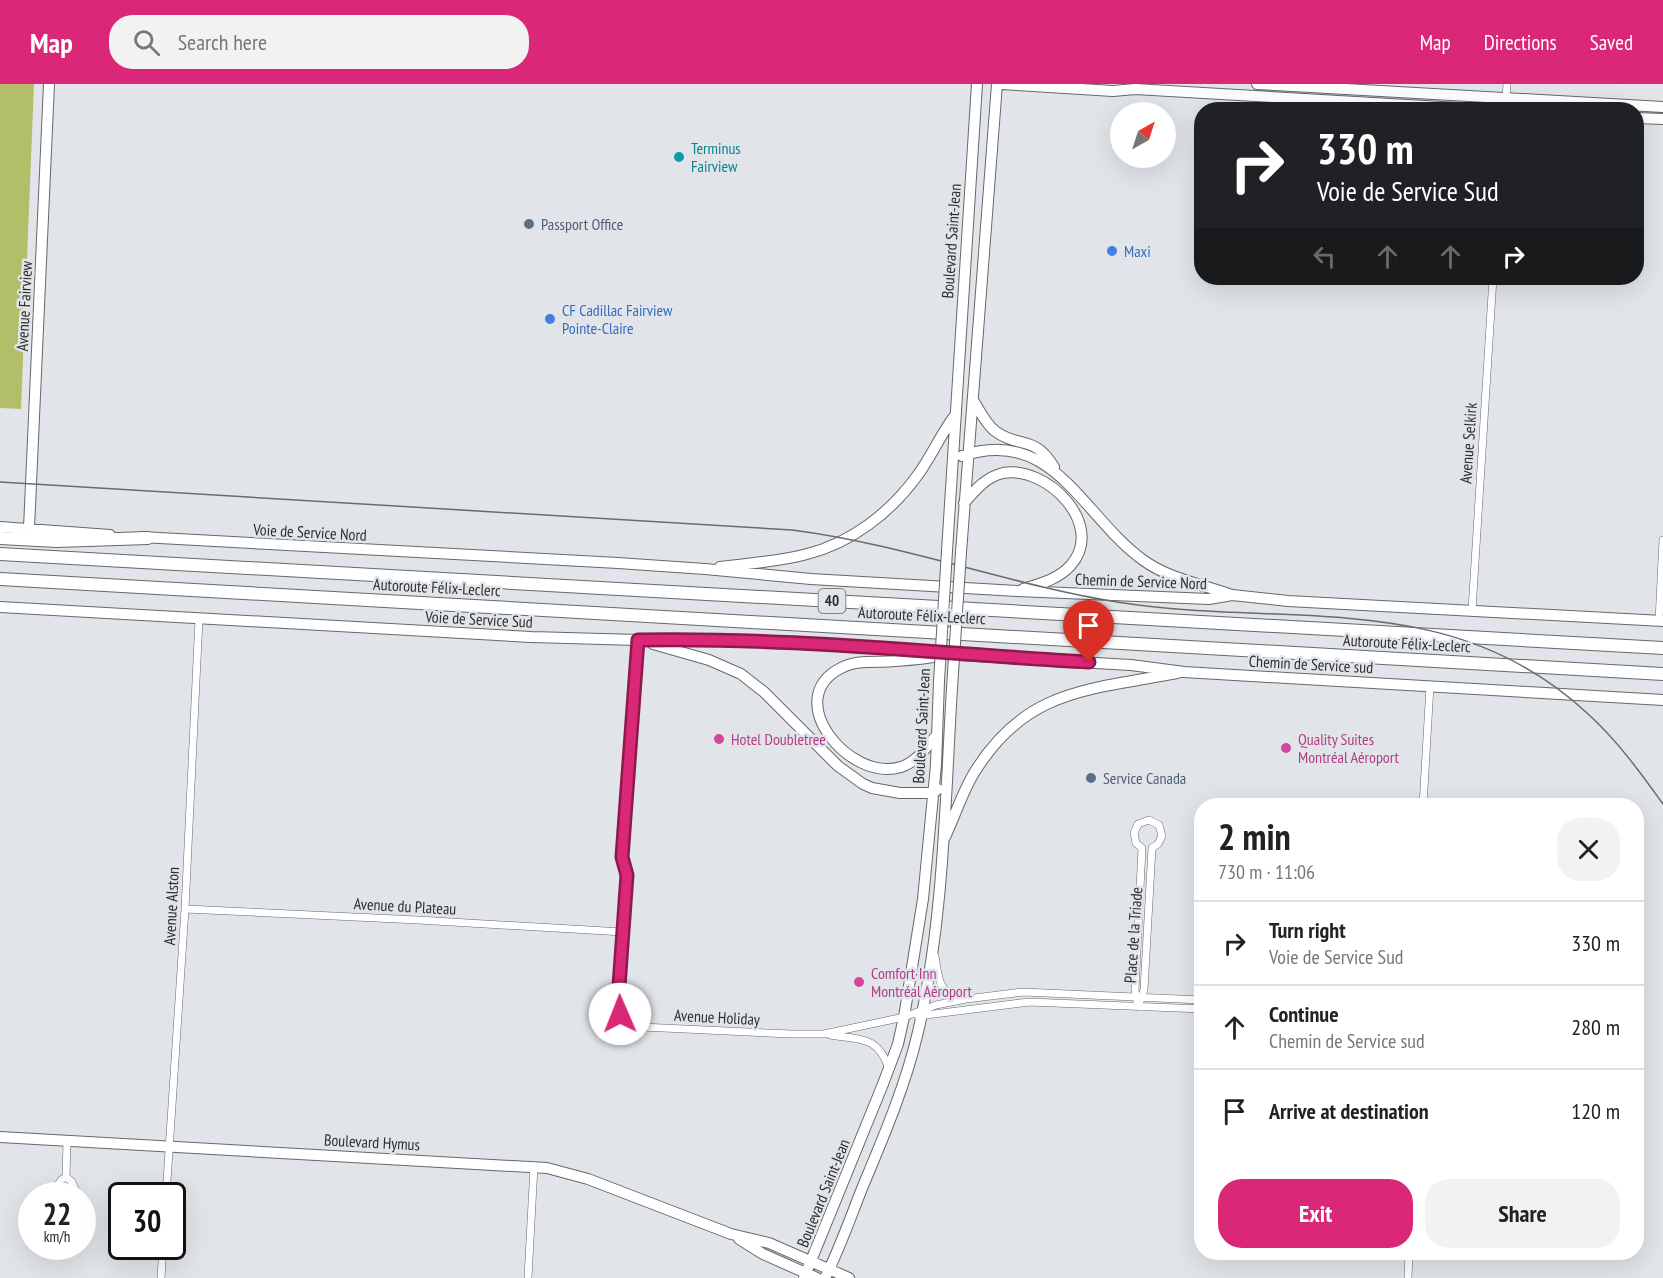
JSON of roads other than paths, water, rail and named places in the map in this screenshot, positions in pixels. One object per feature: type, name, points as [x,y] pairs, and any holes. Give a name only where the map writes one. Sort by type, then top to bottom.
[{"type":"highway","points":[[0,538],[57,541],[148,538]]},
{"type":"highway","name":"Autoroute Félix-Leclerc","points":[[0,554],[1663,648]]},
{"type":"highway","name":"Autoroute Félix-Leclerc","points":[[0,579],[1663,674]]},
{"type":"main road","name":"Avenue Fairview","points":[[29,528],[49,84]]},
{"type":"main road","name":"Boulevard Saint-Jean","points":[[805,1275],[889,1070],[904,1017],[919,932],[936,756],[935,737],[977,84]]},
{"type":"main road","name":"Boulevard Saint-Jean","points":[[828,1274],[897,1099],[914,1049],[933,948],[970,412],[974,400],[1000,84]]},
{"type":"main road","points":[[1000,84],[1113,92],[1124,87],[1366,102]]},
{"type":"main road","points":[[1257,84],[1385,91],[1487,102]]},
{"type":"main road","points":[[1384,102],[1385,91]]},
{"type":"main road","points":[[1644,107],[1663,107]]},
{"type":"main road","points":[[1644,118],[1663,119]]},
{"type":"main road","points":[[974,400],[992,428],[1006,437],[1025,442],[1046,453],[1057,472],[1141,559],[1172,576],[1232,596]]},
{"type":"main road","points":[[705,569],[804,555],[829,547],[851,536],[884,513],[906,491],[925,465],[943,430],[956,414]]},
{"type":"main road","points":[[954,459],[992,449],[1009,450],[1036,459],[1057,472]]},
{"type":"main road","points":[[964,503],[981,484],[990,478],[1004,473],[1018,473],[1036,478],[1052,488],[1064,498],[1074,512],[1082,537],[1075,560],[1058,576],[1017,591]]},
{"type":"main road","name":"Voie de Service Nord","points":[[0,527],[148,538],[618,563]]},
{"type":"main road","name":"Chemin de Service Nord","points":[[618,563],[811,579],[1017,591],[1209,599],[1232,596],[1661,621]]},
{"type":"main road","name":"Voie de Service Sud","points":[[0,607],[531,637],[697,639],[828,645],[957,655]]},
{"type":"main road","points":[[638,640],[698,656],[741,674],[764,692],[838,766],[864,784],[890,792],[933,793],[946,785]]},
{"type":"main road","points":[[935,737],[917,757],[903,766],[886,769],[851,757],[830,738],[819,715],[822,686],[830,676],[850,664],[957,655]]},
{"type":"main road","name":"Chemin de Service sud","points":[[957,655],[1089,662],[1154,667],[1184,672],[1663,700]]},
{"type":"main road","points":[[942,842],[978,767],[998,742],[1030,714],[1074,692],[1184,672]]},
{"type":"main road","name":"Boulevard Hymus","points":[[0,1137],[534,1167],[561,1171],[588,1179],[730,1234],[769,1243],[812,1260],[828,1274],[849,1278]]},
{"type":"main road","name":"Boulevard Hymus","points":[[730,1234],[763,1254],[805,1275],[817,1278]]},
{"type":"street","points":[[1506,102],[1507,84]]},
{"type":"street","name":"Avenue Selkirk","points":[[1472,610],[1493,285]]},
{"type":"street","points":[[1661,621],[1663,540]]},
{"type":"street","name":"Avenue Alston","points":[[167,1182],[185,909],[199,619]]},
{"type":"street","name":"Avenue Holiday","points":[[638,640],[622,857],[627,870],[618,1006],[620,1014],[629,1024],[642,1027],[766,1034],[824,1034],[922,1013],[966,999],[1029,992],[1194,1000]]},
{"type":"street","points":[[1423,798],[1430,686]]},
{"type":"street","name":"Place de la Triade","points":[[1138,1007],[1139,997],[1135,986],[1143,848],[1135,841],[1134,831],[1140,822],[1149,820],[1157,824],[1162,834],[1160,843],[1152,848],[1144,990],[1139,997]]},
{"type":"street","name":"Avenue du Plateau","points":[[185,909],[623,932]]},
{"type":"street","points":[[933,948],[942,987],[949,994],[966,999]]},
{"type":"street","name":"Avenue Holiday","points":[[922,1013],[1029,1002],[1194,1009]]},
{"type":"street","points":[[824,1034],[872,1042],[882,1053],[889,1070]]},
{"type":"street","points":[[66,1141],[66,1177]]},
{"type":"street","points":[[528,1278],[534,1167]]},
{"type":"street","points":[[60,1182],[66,1177]]},
{"type":"street","points":[[66,1177],[72,1182]]},
{"type":"street","points":[[161,1278],[162,1260]]},
{"type":"street","points":[[1408,1278],[1409,1260]]},
{"type":"tram line","points":[[0,482],[792,530],[874,545],[1035,585],[1117,602],[1179,609],[1363,620],[1422,629],[1479,645],[1534,673],[1598,723],[1628,757],[1663,804]]},
{"type":"place","name":"Terminus Fairview","points":[[679,157]]},
{"type":"place","name":"Passport Office","points":[[529,224]]},
{"type":"place","name":"Maxi","points":[[1112,251]]},
{"type":"place","name":"CF Cadillac Fairview Pointe-Claire","points":[[550,319]]},
{"type":"place","name":"Hotel Doubletree","points":[[719,739]]},
{"type":"place","name":"Quality Suites Montréal Aéroport","points":[[1286,748]]},
{"type":"place","name":"Service Canada","points":[[1091,778]]},
{"type":"place","name":"Comfort Inn Montréal Aéroport","points":[[859,982]]}]
